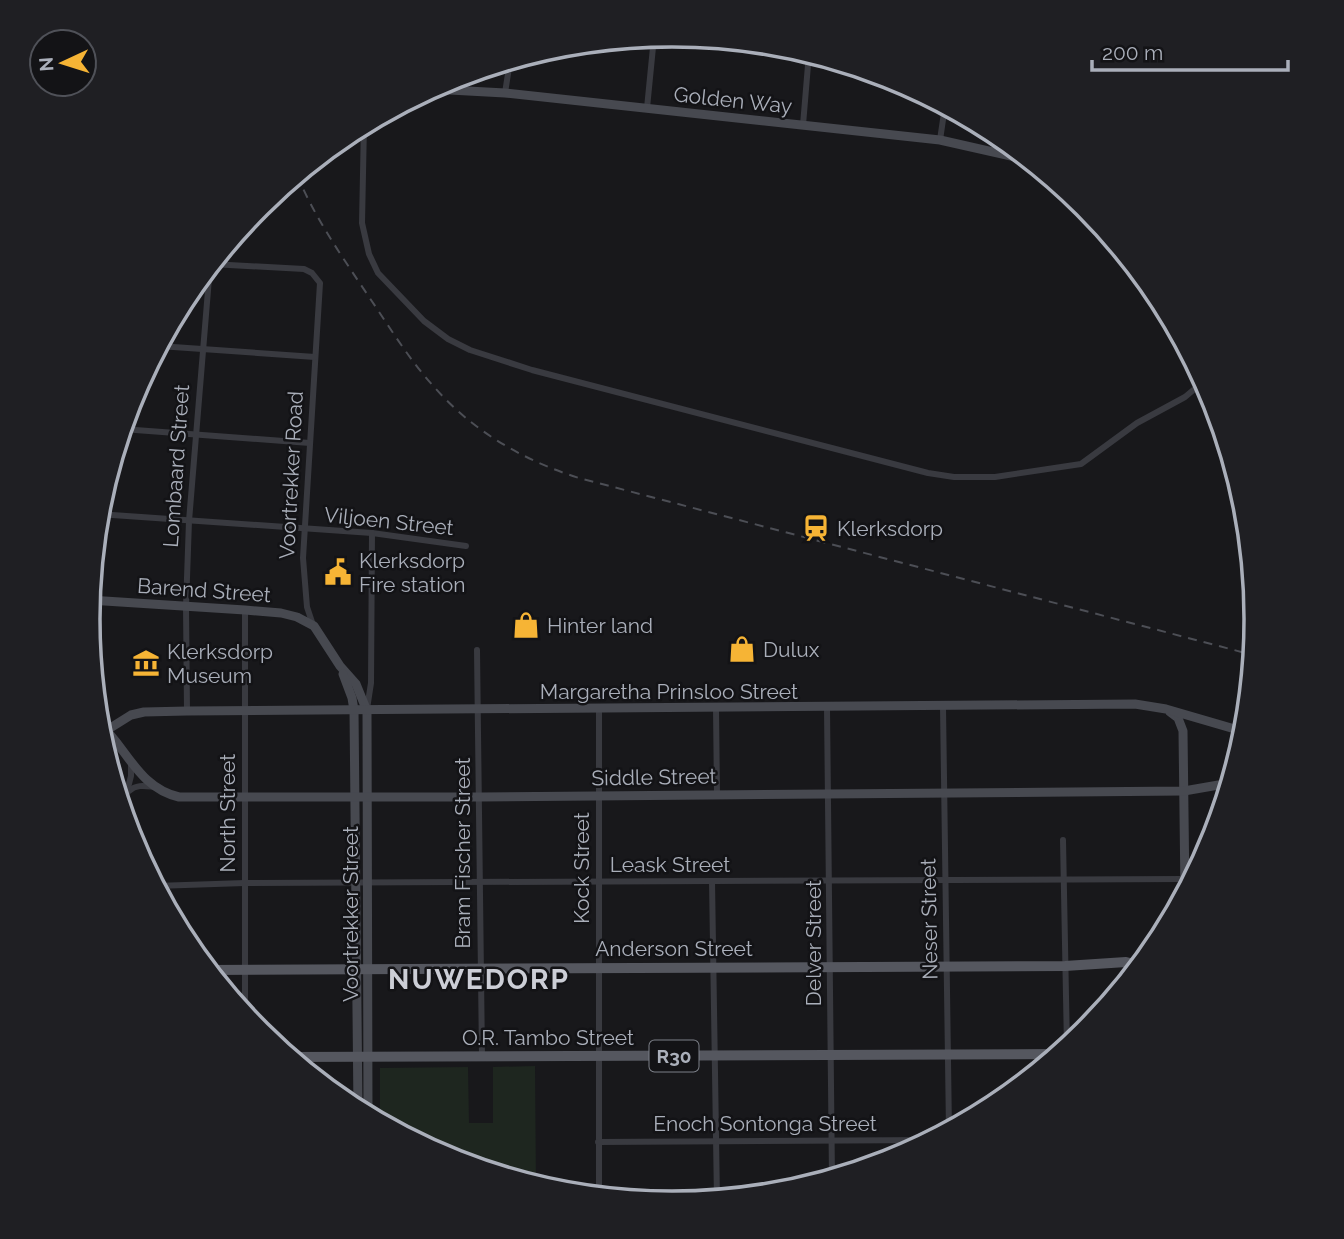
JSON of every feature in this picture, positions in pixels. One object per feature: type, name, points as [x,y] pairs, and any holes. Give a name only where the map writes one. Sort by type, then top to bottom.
[{"type":"main road","points":[[1126,962],[1130,962]]},
{"type":"main road","name":"Anderson Street","points":[[220,970],[1065,966],[1130,963]]},
{"type":"main road","name":"O.R. Tambo Street","points":[[304,1057],[1044,1054]]},
{"type":"street","points":[[647,108],[653,48]]},
{"type":"street","points":[[803,125],[808,64]]},
{"type":"street","points":[[505,93],[508,72]]},
{"type":"street","name":"Golden Way","points":[[455,90],[505,93],[940,140],[1005,155]]},
{"type":"street","points":[[940,140],[944,116]]},
{"type":"street","points":[[364,138],[362,223],[369,254],[378,274],[424,321],[448,339],[470,350],[532,370],[954,477],[995,477],[1081,464],[1137,423],[1185,397],[1195,388]]},
{"type":"street","name":"Voortrekker Road","points":[[223,265],[304,269],[317,278],[321,291],[304,530],[303,583],[314,626],[340,666],[356,684],[367,710]]},
{"type":"street","name":"Lombaard Street","points":[[187,711],[186,606],[189,521],[209,284]]},
{"type":"street","points":[[169,347],[315,357]]},
{"type":"street","points":[[132,430],[310,443]]},
{"type":"street","name":"Viljoen Street","points":[[110,515],[372,533],[466,546]]},
{"type":"street","points":[[367,710],[371,683],[372,533]]},
{"type":"street","name":"Barend Street","points":[[101,601],[281,613],[297,617],[314,626]]},
{"type":"street","name":"North Street","points":[[245,610],[245,1000]]},
{"type":"street","name":"Bram Fischer Street","points":[[477,650],[482,1057]]},
{"type":"street","name":"Voortrekker Road","points":[[340,666],[354,710]]},
{"type":"street","name":"Margaretha Prinsloo Street","points":[[110,728],[131,715],[144,712],[187,711],[1135,705],[1166,709],[1233,729]]},
{"type":"street","name":"Kock Street","points":[[599,707],[599,1187]]},
{"type":"street","name":"Neser Street","points":[[943,707],[949,1120]]},
{"type":"street","points":[[716,708],[717,794]]},
{"type":"street","name":"Delver Street","points":[[827,708],[832,1168]]},
{"type":"street","points":[[1166,709],[1178,718],[1183,731],[1185,873]]},
{"type":"street","name":"Voortrekker Street","points":[[354,710],[357,883],[363,969]]},
{"type":"street","name":"Voortrekker Street","points":[[359,1098],[368,884],[367,710]]},
{"type":"street","name":"Siddle Street","points":[[112,738],[131,764],[155,788],[179,797],[1184,791],[1220,785]]},
{"type":"street","points":[[127,792],[131,764]]},
{"type":"street","points":[[127,792],[134,787],[155,788]]},
{"type":"street","points":[[1063,840],[1067,1034]]},
{"type":"street","name":"Leask Street","points":[[166,886],[245,883],[1182,879]]},
{"type":"street","points":[[712,881],[717,1190]]},
{"type":"street","name":"Voortrekker Street","points":[[362,1057],[367,1103]]},
{"type":"street","name":"Enoch Sontonga Street","points":[[598,1142],[910,1140]]},
{"type":"shaded area","points":[[535,1066],[536,1175],[453,1148],[380,1111],[380,1068],[468,1067],[469,1123],[493,1123],[493,1067]]},
{"type":"railway","points":[[301,184],[329,236],[417,366],[467,419],[520,454],[579,478],[1243,652]]},
{"type":"place","name":"Klerksdorp","points":[[816,528]]},
{"type":"place","name":"Klerksdorp Fire station","points":[[338,572]]},
{"type":"place","name":"Hinter land","points":[[526,625]]},
{"type":"place","name":"Dulux","points":[[742,649]]},
{"type":"place","name":"Klerksdorp Museum","points":[[146,663]]},
{"type":"district","name":"NUWEDORP","points":[[479,979]]}]
